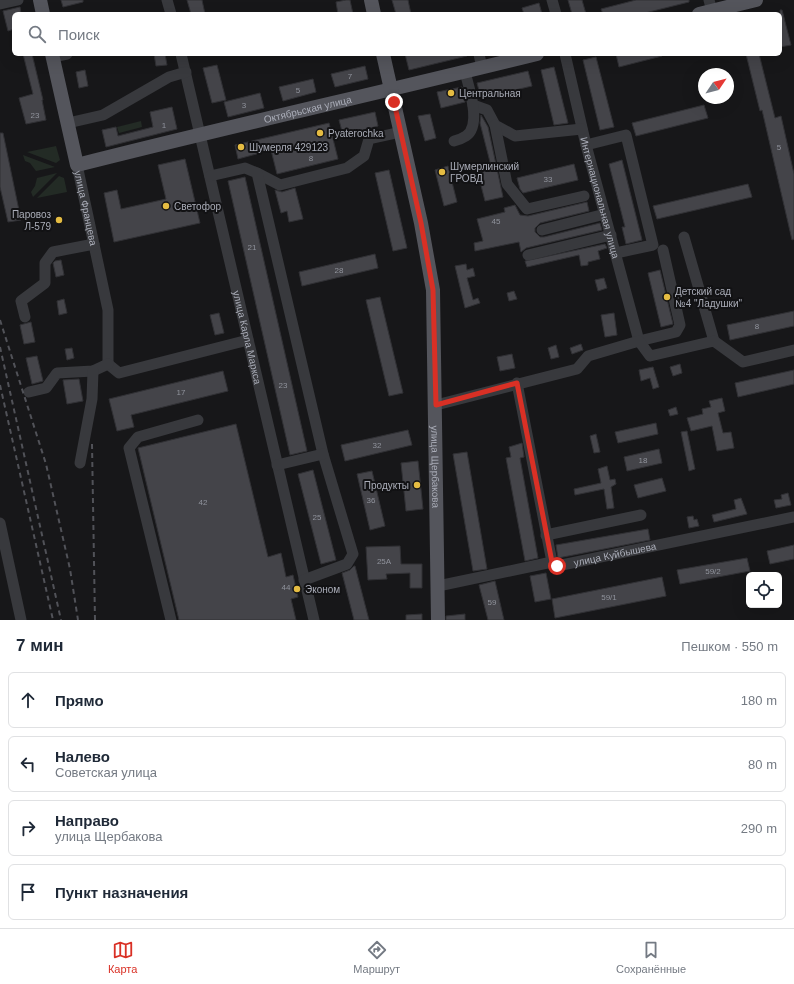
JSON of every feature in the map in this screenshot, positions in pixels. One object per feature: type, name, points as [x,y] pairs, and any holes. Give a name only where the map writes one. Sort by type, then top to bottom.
[{"type":"main road","points":[[40,0],[43,12]]},
{"type":"main road","points":[[371,0],[374,12]]},
{"type":"main road","points":[[707,8],[756,0]]},
{"type":"main road","name":"улица Францева","points":[[52,56],[77,165]]},
{"type":"main road","name":"улица Щербакова","points":[[384,56],[421,223],[433,290],[436,405],[438,620]]},
{"type":"main road","name":"Октябрьская улица","points":[[77,165],[200,133],[465,72],[480,61],[521,56]]},
{"type":"street","points":[[0,4],[18,0]]},
{"type":"street","points":[[167,0],[170,12]]},
{"type":"street","points":[[552,0],[555,12]]},
{"type":"street","name":"улица Карла Маркса","points":[[182,56],[314,620]]},
{"type":"street","name":"Интернациональная улица","points":[[565,56],[586,145],[639,341]]},
{"type":"street","points":[[68,123],[103,115],[170,77],[186,72]]},
{"type":"street","points":[[454,141],[467,135],[475,124],[473,104],[465,72]]},
{"type":"street","points":[[473,104],[487,110],[495,125],[507,184],[527,209],[584,196]]},
{"type":"street","points":[[495,125],[515,136],[582,129]]},
{"type":"street","points":[[210,176],[245,168],[280,185],[347,168],[364,156],[369,139],[401,132]]},
{"type":"street","points":[[586,145],[626,135],[653,245],[616,253]]},
{"type":"street","name":"улица Францева","points":[[77,165],[108,310],[108,364]]},
{"type":"street","points":[[257,173],[322,454],[354,554],[347,564],[304,580]]},
{"type":"street","points":[[542,230],[605,214]]},
{"type":"street","points":[[528,255],[611,235]]},
{"type":"street","points":[[684,237],[714,341],[743,362],[794,350]]},
{"type":"street","points":[[25,317],[21,302],[45,283],[45,263],[53,252],[94,244]]},
{"type":"street","points":[[436,405],[517,383],[577,369],[588,356],[676,332],[680,325],[662,250]]},
{"type":"street","points":[[29,392],[46,388],[57,373],[93,371],[108,364],[120,373],[248,340]]},
{"type":"street","points":[[639,341],[650,356],[714,341]]},
{"type":"street","points":[[80,463],[92,399],[93,371]]},
{"type":"street","points":[[517,383],[552,562]]},
{"type":"street","points":[[171,620],[129,448],[138,437],[198,420]]},
{"type":"street","points":[[277,465],[322,454]]},
{"type":"street","points":[[546,535],[641,516]]},
{"type":"street","name":"улица Куйбышева","points":[[438,586],[552,562],[557,566],[794,517]]},
{"type":"street","points":[[0,523],[21,620]]},
{"type":"shaded area","points":[[141,121],[142,127],[119,133],[117,127]]},
{"type":"shaded area","points":[[56,146],[60,160],[56,163],[27,152]]},
{"type":"shaded area","points":[[23,155],[55,167],[36,171],[30,163],[25,161]]},
{"type":"shaded area","points":[[57,173],[33,197],[31,192],[35,186],[37,178]]},
{"type":"shaded area","points":[[59,176],[64,178],[67,192],[37,198]]},
{"type":"building","points":[[61,0],[83,0],[83,2],[63,7]]},
{"type":"building","points":[[187,0],[202,0],[205,12],[190,12]]},
{"type":"building","points":[[350,0],[353,12],[338,12],[336,2]]},
{"type":"building","points":[[392,0],[408,0],[411,12],[395,12]]},
{"type":"building","points":[[568,0],[582,0],[585,12],[571,12]]},
{"type":"building","points":[[636,0],[689,0],[689,2],[649,12],[602,12],[601,9]]},
{"type":"building","points":[[539,3],[541,12],[523,12],[522,8]]},
{"type":"building","points":[[20,7],[21,12],[12,12],[12,30],[8,31],[3,11]]},
{"type":"building","points":[[780,10],[782,10],[791,45],[782,47],[782,12],[780,12]]},
{"type":"building","points":[[24,56],[32,56],[46,120],[26,124],[19,98],[33,94]]},
{"type":"building","points":[[154,56],[165,56],[167,65],[156,66]]},
{"type":"building","points":[[406,56],[467,56],[409,70]]},
{"type":"building","points":[[616,56],[662,56],[619,67]]},
{"type":"building","points":[[746,56],[760,56],[775,118],[781,116],[794,174],[794,239],[792,240],[762,110],[760,111]]},
{"type":"building","points":[[596,57],[614,127],[600,130],[583,60]]},
{"type":"building","points":[[217,65],[226,100],[212,103],[203,68]]},
{"type":"building","points":[[365,66],[368,79],[335,87],[331,74]]},
{"type":"building","points":[[554,67],[568,123],[554,125],[541,70]]},
{"type":"building","points":[[85,70],[88,86],[79,88],[76,72]]},
{"type":"building","points":[[528,71],[532,86],[481,98],[477,83]]},
{"type":"building","points":[[313,79],[316,92],[283,101],[279,87]]},
{"type":"building","points":[[462,87],[465,102],[441,108],[437,92]]},
{"type":"building","points":[[260,93],[264,108],[228,117],[224,102]]},
{"type":"building","points":[[704,105],[708,118],[636,136],[632,123]]},
{"type":"building","points":[[172,107],[177,129],[106,147],[102,130],[116,127],[118,136],[153,127],[150,112]]},
{"type":"building","points":[[375,112],[378,126],[343,135],[339,120]]},
{"type":"building","points":[[430,114],[436,138],[425,141],[418,116]]},
{"type":"building","points":[[481,115],[488,127],[503,197],[485,201],[476,166],[490,162],[480,123]]},
{"type":"building","points":[[329,123],[338,159],[277,174],[271,150],[238,159],[235,145]]},
{"type":"building","points":[[0,133],[3,133],[21,220],[8,222],[0,187]]},
{"type":"building","name":"Светофор","points":[[185,159],[200,223],[114,242],[104,193],[117,190],[121,209],[166,199],[158,165]]},
{"type":"building","points":[[622,160],[642,240],[626,244],[622,227],[625,227],[609,164]]},
{"type":"building","points":[[574,164],[578,180],[523,193],[520,189],[517,178]]},
{"type":"building","points":[[448,166],[457,202],[444,206],[435,170]]},
{"type":"building","points":[[389,170],[407,248],[393,251],[375,173]]},
{"type":"building","points":[[245,177],[307,451],[290,455],[228,181]]},
{"type":"building","points":[[748,184],[752,197],[657,219],[653,206]]},
{"type":"building","points":[[295,188],[303,219],[289,222],[287,211],[281,213],[275,190],[282,192]]},
{"type":"building","points":[[587,202],[589,211],[540,223],[535,228],[535,232],[540,237],[544,237],[600,223],[602,230],[526,248],[521,252],[519,242],[475,251],[474,243],[483,241],[477,219],[505,212],[504,208],[515,205],[520,215],[528,216]]},
{"type":"building","points":[[605,244],[607,248],[598,251],[600,259],[588,262],[588,265],[581,266],[579,255],[527,267],[525,261]]},
{"type":"building","points":[[375,254],[378,268],[302,286],[299,272]]},
{"type":"building","points":[[61,260],[64,275],[56,277],[53,263]]},
{"type":"building","points":[[466,264],[467,270],[473,268],[475,276],[467,278],[473,300],[478,298],[480,303],[465,308],[455,266]]},
{"type":"building","points":[[660,270],[673,324],[661,327],[648,273]]},
{"type":"building","points":[[604,278],[607,288],[598,291],[595,280]]},
{"type":"building","points":[[514,291],[517,299],[509,301],[507,293]]},
{"type":"building","points":[[380,297],[403,393],[389,396],[366,300]]},
{"type":"building","points":[[64,299],[67,313],[59,315],[57,301]]},
{"type":"building","points":[[794,311],[794,326],[730,340],[727,325]]},
{"type":"building","points":[[219,313],[224,333],[215,335],[210,315]]},
{"type":"building","points":[[614,313],[617,335],[605,337],[601,315]]},
{"type":"building","points":[[31,322],[35,342],[24,344],[20,325]]},
{"type":"building","points":[[581,344],[583,350],[572,354],[570,348]]},
{"type":"building","points":[[556,345],[559,357],[551,359],[548,348]]},
{"type":"building","points":[[72,348],[74,358],[67,360],[65,349]]},
{"type":"building","points":[[512,354],[515,368],[500,371],[497,357]]},
{"type":"building","points":[[37,356],[43,381],[32,384],[26,358]]},
{"type":"building","points":[[680,364],[682,373],[673,376],[670,367]]},
{"type":"building","points":[[653,367],[659,387],[653,389],[650,378],[641,381],[639,370]]},
{"type":"building","points":[[794,370],[794,384],[738,397],[735,383]]},
{"type":"building","points":[[223,371],[228,391],[131,415],[134,427],[117,431],[109,399]]},
{"type":"building","points":[[79,379],[83,401],[67,404],[63,380]]},
{"type":"building","points":[[722,398],[725,411],[718,413],[723,433],[731,432],[734,448],[717,451],[712,426],[691,431],[687,418],[703,414],[702,409],[711,407],[709,401]]},
{"type":"building","points":[[676,407],[678,414],[670,416],[668,410]]},
{"type":"building","points":[[656,423],[658,434],[618,443],[615,432]]},
{"type":"building","points":[[236,424],[268,557],[281,553],[286,577],[293,575],[298,597],[291,599],[296,620],[179,620],[138,448]]},
{"type":"building","points":[[408,430],[412,445],[345,461],[341,445]]},
{"type":"building","points":[[687,431],[695,469],[689,471],[681,432]]},
{"type":"building","points":[[596,434],[600,452],[594,453],[590,436]]},
{"type":"building","points":[[522,443],[524,457],[520,458],[538,558],[525,561],[506,458],[511,457],[509,447]]},
{"type":"building","points":[[659,449],[662,463],[627,471],[624,457]]},
{"type":"building","points":[[467,452],[487,569],[473,571],[453,454]]},
{"type":"building","points":[[418,461],[423,509],[406,511],[401,463]]},
{"type":"building","points":[[607,466],[610,480],[615,479],[616,484],[611,487],[614,508],[607,509],[604,489],[575,495],[574,489],[601,483],[598,469]]},
{"type":"building","points":[[313,470],[336,560],[321,564],[298,474]]},
{"type":"building","points":[[372,471],[385,526],[370,530],[357,474]]},
{"type":"building","points":[[662,478],[666,491],[638,498],[634,485]]},
{"type":"building","points":[[788,493],[791,505],[776,508],[774,500],[782,499],[781,495]]},
{"type":"building","points":[[741,498],[747,514],[714,522],[712,515],[736,509],[734,500]]},
{"type":"building","points":[[693,516],[694,520],[697,519],[699,526],[689,528],[687,517]]},
{"type":"building","points":[[648,529],[650,540],[558,558],[556,545]]},
{"type":"building","points":[[794,545],[794,559],[770,564],[767,551]]},
{"type":"building","points":[[400,546],[401,564],[422,564],[422,588],[410,588],[410,573],[386,574],[387,579],[368,580],[366,547]]},
{"type":"building","points":[[747,558],[750,571],[680,584],[677,570]]},
{"type":"building","points":[[354,566],[369,620],[354,620],[342,573],[350,570]]},
{"type":"building","points":[[546,573],[551,599],[535,602],[530,576]]},
{"type":"building","points":[[662,577],[666,596],[555,618],[552,599]]},
{"type":"building","points":[[495,581],[504,620],[488,620],[479,585]]},
{"type":"building","points":[[422,614],[422,620],[406,620],[406,615]]},
{"type":"building","points":[[465,614],[465,620],[446,620],[446,616]]},
{"type":"railway","points":[[0,320],[46,464],[70,569],[78,620]]},
{"type":"railway","points":[[0,347],[61,620]]},
{"type":"railway","points":[[0,385],[53,620]]},
{"type":"railway","points":[[92,444],[95,620]]},
{"type":"place","name":"Центральная","points":[[451,93]]},
{"type":"place","name":"Pyaterochka","points":[[320,133]]},
{"type":"place","name":"Шумерля 429123","points":[[241,147]]},
{"type":"place","name":"Шумерлинский ГРОВД","points":[[442,172]]},
{"type":"place","name":"Светофор","points":[[166,206]]},
{"type":"place","name":"Паровоз Л-579","points":[[59,220]]},
{"type":"place","name":"Детский сад №4 \"Ладушки\"","points":[[667,297]]},
{"type":"place","name":"Продукты","points":[[417,485]]},
{"type":"place","name":"Эконом","points":[[297,589]]},
{"type":"route","points":[[394,102],[421,223],[433,290],[436,405],[517,383],[527,442],[552,562],[557,566]]}]
